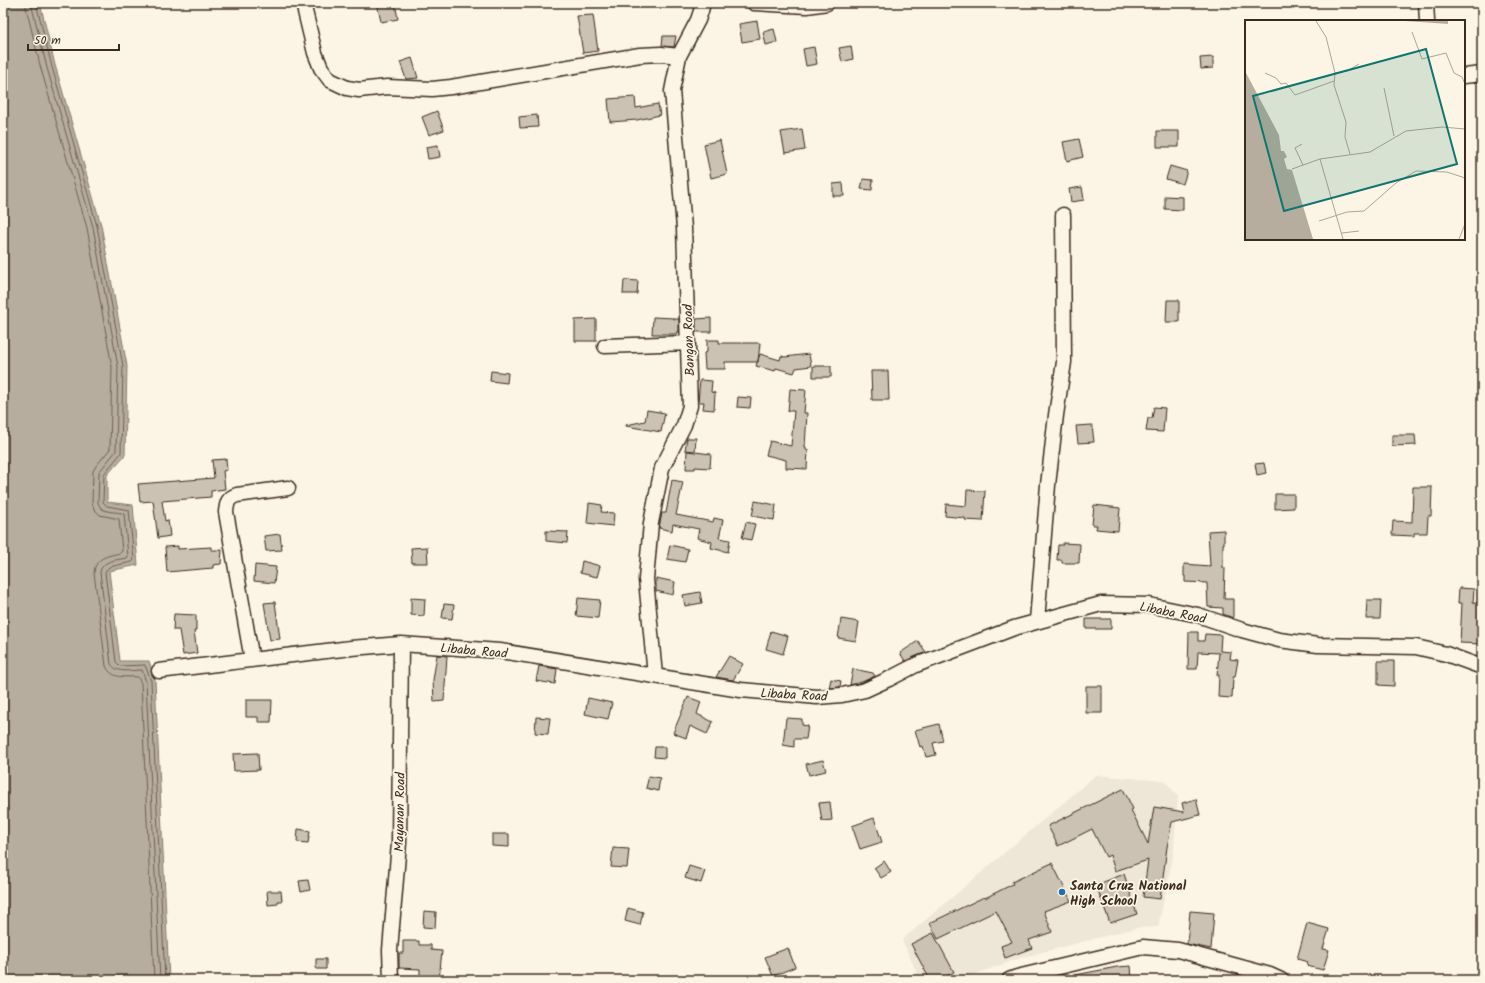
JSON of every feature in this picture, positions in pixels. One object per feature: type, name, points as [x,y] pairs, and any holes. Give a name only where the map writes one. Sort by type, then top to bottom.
[{"type":"street","points":[[303,3],[315,53],[325,75],[338,85],[359,90],[387,87],[432,89],[451,87],[640,55],[661,54],[679,56]]},
{"type":"street","name":"Bangan Road","points":[[655,676],[646,579],[651,524],[662,468],[684,425],[690,406],[684,228],[672,91],[679,56],[698,20],[702,3]]},
{"type":"street","points":[[754,3],[807,6],[827,3]]},
{"type":"street","points":[[1426,3],[1427,20]]},
{"type":"street","points":[[1465,76],[1482,74]]},
{"type":"street","points":[[1037,621],[1048,485],[1064,362],[1063,215]]},
{"type":"street","points":[[605,346],[688,342]]},
{"type":"street","points":[[252,660],[226,506],[231,497],[288,488]]},
{"type":"street","name":"Libaba Road","points":[[159,671],[351,648],[400,644],[500,651],[741,690],[817,697],[842,696],[865,690],[916,665],[1014,628],[1101,604],[1149,605],[1198,615],[1242,630],[1279,640],[1318,645],[1416,648],[1446,654],[1482,667]]},
{"type":"street","name":"Mayanan Road","points":[[391,980],[390,950],[399,843],[400,644]]},
{"type":"street","points":[[1009,980],[1142,947],[1178,950],[1270,975],[1282,980]]},
{"type":"shaded area","name":"Santa Cruz National High School","points":[[1096,775],[1165,781],[1178,796],[1173,857],[1158,927],[1136,928],[1020,958],[959,980],[920,980],[902,940]]},
{"type":"water","points":[[3,3],[40,3],[55,65],[101,225],[127,366],[125,455],[107,475],[107,502],[133,505],[138,565],[109,571],[120,661],[149,661],[155,680],[169,980],[3,980]]},
{"type":"building","points":[[377,3],[395,3],[398,19],[381,22]]},
{"type":"building","points":[[593,15],[598,51],[583,53],[577,16]]},
{"type":"building","points":[[757,21],[760,39],[742,42],[739,24]]},
{"type":"building","points":[[774,29],[777,42],[766,45],[763,32]]},
{"type":"building","points":[[663,36],[676,36],[674,47],[662,46]]},
{"type":"building","points":[[851,46],[853,59],[842,62],[839,48]]},
{"type":"building","points":[[814,47],[817,64],[806,66],[803,49]]},
{"type":"building","points":[[1213,57],[1213,68],[1201,69],[1200,58]]},
{"type":"building","points":[[412,58],[418,78],[406,79],[400,62]]},
{"type":"building","points":[[635,97],[636,108],[658,104],[660,115],[637,120],[610,122],[608,99]]},
{"type":"building","points":[[437,111],[444,130],[429,135],[422,117]]},
{"type":"building","points":[[537,115],[538,127],[520,128],[519,117]]},
{"type":"building","points":[[802,129],[805,150],[785,153],[781,132]]},
{"type":"building","points":[[1157,131],[1179,131],[1179,147],[1157,147]]},
{"type":"building","points":[[1079,139],[1083,157],[1067,161],[1063,142]]},
{"type":"building","points":[[720,140],[727,174],[711,178],[704,144]]},
{"type":"building","points":[[438,145],[440,157],[428,159],[426,147]]},
{"type":"building","points":[[1170,166],[1187,171],[1183,184],[1166,179]]},
{"type":"building","points":[[863,179],[873,180],[872,190],[861,189]]},
{"type":"building","points":[[843,183],[844,196],[833,196],[833,184]]},
{"type":"building","points":[[1082,187],[1084,200],[1071,202],[1069,189]]},
{"type":"building","points":[[1165,196],[1183,197],[1183,210],[1165,209]]},
{"type":"building","points":[[624,280],[638,281],[637,294],[623,294]]},
{"type":"building","points":[[1167,300],[1179,300],[1179,322],[1166,322]]},
{"type":"building","points":[[653,317],[679,319],[679,332],[677,332],[677,334],[652,334]]},
{"type":"building","points":[[711,318],[711,332],[696,332],[696,319]]},
{"type":"building","points":[[596,319],[596,341],[575,341],[575,320]]},
{"type":"building","points":[[707,340],[719,340],[719,343],[760,343],[758,362],[725,362],[725,369],[705,369],[704,353],[707,352]]},
{"type":"building","points":[[760,354],[780,360],[781,356],[785,357],[809,354],[811,366],[796,368],[794,373],[776,368],[775,371],[756,366]]},
{"type":"building","points":[[813,366],[831,366],[831,377],[813,377]]},
{"type":"building","points":[[491,371],[508,373],[507,383],[490,381]]},
{"type":"building","points":[[871,371],[888,371],[889,400],[872,400]]},
{"type":"building","points":[[700,380],[712,381],[711,392],[715,393],[714,410],[703,409],[704,402],[698,402]]},
{"type":"building","points":[[790,389],[806,390],[804,413],[807,413],[805,447],[806,450],[808,450],[807,469],[786,468],[786,460],[766,455],[770,441],[791,446],[794,411],[788,411]]},
{"type":"building","points":[[738,397],[751,398],[750,408],[737,407]]},
{"type":"building","points":[[1154,407],[1165,408],[1163,432],[1146,431],[1148,418],[1152,418]]},
{"type":"building","points":[[647,410],[665,413],[661,432],[626,426],[645,421]]},
{"type":"building","points":[[1092,425],[1094,442],[1078,443],[1076,426]]},
{"type":"building","points":[[1392,435],[1415,435],[1416,445],[1392,446]]},
{"type":"building","points":[[687,438],[696,438],[695,451],[685,450]]},
{"type":"building","points":[[687,451],[711,454],[710,468],[695,467],[695,469],[686,469]]},
{"type":"building","points":[[226,459],[227,470],[223,471],[225,489],[211,491],[211,497],[162,501],[165,521],[168,520],[170,536],[158,538],[153,501],[140,502],[138,484],[214,478],[212,460]]},
{"type":"building","points":[[1264,463],[1266,473],[1257,475],[1255,464]]},
{"type":"building","points":[[672,480],[683,482],[676,515],[713,522],[714,518],[723,520],[719,538],[730,540],[728,552],[711,548],[712,542],[697,538],[699,529],[673,524],[672,531],[659,528],[662,513],[666,513]]},
{"type":"building","points":[[1413,487],[1432,487],[1431,516],[1428,516],[1427,533],[1414,533],[1414,536],[1392,535],[1393,521],[1412,522]]},
{"type":"building","points":[[967,490],[985,491],[983,521],[965,520],[965,518],[945,516],[946,504],[966,506]]},
{"type":"building","points":[[1275,494],[1294,494],[1294,508],[1275,509]]},
{"type":"building","points":[[755,501],[776,505],[774,520],[752,516]]},
{"type":"building","points":[[589,503],[602,505],[601,512],[614,513],[613,526],[587,523]]},
{"type":"building","points":[[1094,505],[1120,508],[1118,531],[1096,529],[1097,525],[1092,525]]},
{"type":"building","points":[[746,522],[755,524],[751,540],[742,538]]},
{"type":"building","points":[[1224,530],[1224,599],[1233,599],[1233,618],[1223,614],[1223,608],[1208,607],[1207,583],[1185,582],[1184,576],[1184,564],[1210,566],[1208,531]]},
{"type":"building","points":[[546,531],[568,532],[567,543],[546,541]]},
{"type":"building","points":[[280,534],[282,550],[266,551],[264,536]]},
{"type":"building","points":[[1063,543],[1080,544],[1079,563],[1062,563],[1062,560],[1057,560],[1058,545],[1063,545]]},
{"type":"building","points":[[670,545],[688,549],[685,562],[667,559]]},
{"type":"building","points":[[178,546],[178,549],[211,547],[211,550],[222,550],[221,564],[213,565],[213,568],[167,572],[165,547]]},
{"type":"building","points":[[427,547],[428,563],[412,563],[411,548]]},
{"type":"building","points":[[582,561],[600,566],[597,577],[580,573]]},
{"type":"building","points":[[255,565],[276,567],[274,583],[254,581]]},
{"type":"building","points":[[656,578],[675,582],[673,595],[656,591]]},
{"type":"building","points":[[1459,588],[1474,589],[1473,602],[1482,603],[1482,644],[1460,643],[1462,603],[1458,603]]},
{"type":"building","points":[[700,592],[702,603],[685,606],[683,595]]},
{"type":"building","points":[[411,598],[425,599],[424,616],[411,615]]},
{"type":"building","points":[[578,598],[600,600],[598,618],[576,616]]},
{"type":"building","points":[[1367,600],[1381,600],[1380,619],[1366,619]]},
{"type":"building","points":[[275,602],[280,639],[270,640],[264,603]]},
{"type":"building","points":[[444,604],[454,605],[452,619],[442,618]]},
{"type":"building","points":[[174,614],[196,615],[196,631],[194,631],[197,653],[183,655],[179,630],[173,630]]},
{"type":"building","points":[[841,619],[859,622],[856,641],[838,638]]},
{"type":"building","points":[[1086,619],[1111,619],[1111,629],[1086,629]]},
{"type":"building","points":[[771,631],[788,636],[783,654],[766,649]]},
{"type":"building","points":[[1189,632],[1198,632],[1198,641],[1204,641],[1205,634],[1221,635],[1220,651],[1231,652],[1230,659],[1238,660],[1235,677],[1233,677],[1232,698],[1218,697],[1219,675],[1217,675],[1219,653],[1198,652],[1197,669],[1188,669]]},
{"type":"building","points":[[918,641],[926,652],[905,661],[900,653]]},
{"type":"building","points":[[437,655],[447,656],[444,701],[434,702],[433,680]]},
{"type":"building","points":[[729,656],[743,664],[733,680],[716,677]]},
{"type":"building","points":[[1378,661],[1394,661],[1394,686],[1378,685]]},
{"type":"building","points":[[539,666],[557,669],[555,684],[536,681]]},
{"type":"building","points":[[853,669],[873,673],[875,676],[862,682],[850,685]]},
{"type":"building","points":[[831,679],[841,681],[840,687],[829,688]]},
{"type":"building","points":[[1086,686],[1102,686],[1102,713],[1086,713]]},
{"type":"building","points":[[688,697],[701,702],[697,714],[713,722],[707,734],[690,726],[686,738],[673,733]]},
{"type":"building","points":[[588,698],[612,703],[608,719],[585,714]]},
{"type":"building","points":[[246,700],[272,700],[271,722],[258,722],[258,717],[246,717]]},
{"type":"building","points":[[536,717],[550,718],[548,734],[535,733]]},
{"type":"building","points":[[786,718],[802,719],[802,725],[808,726],[806,739],[794,739],[794,747],[783,745]]},
{"type":"building","points":[[939,724],[943,741],[933,743],[936,755],[926,757],[923,746],[920,747],[915,730]]},
{"type":"building","points":[[655,747],[665,747],[665,758],[654,757]]},
{"type":"building","points":[[258,753],[259,770],[234,771],[233,754]]},
{"type":"building","points":[[823,760],[826,771],[809,775],[806,764]]},
{"type":"building","points":[[649,776],[660,778],[658,791],[646,788]]},
{"type":"building","points":[[1123,789],[1133,809],[1131,810],[1148,844],[1154,807],[1184,812],[1182,803],[1196,799],[1200,815],[1172,822],[1160,899],[1143,897],[1148,860],[1115,871],[1110,855],[1106,857],[1092,829],[1058,846],[1048,826]]},
{"type":"building","points":[[830,802],[832,820],[822,821],[819,803]]},
{"type":"building","points":[[874,818],[882,842],[860,849],[852,826]]},
{"type":"building","points":[[298,829],[310,831],[308,843],[297,842]]},
{"type":"building","points":[[492,834],[509,834],[509,847],[492,846]]},
{"type":"building","points":[[613,848],[629,849],[627,868],[611,867]]},
{"type":"building","points":[[884,861],[891,872],[881,878],[874,868]]},
{"type":"building","points":[[1052,863],[1071,901],[1044,911],[1052,932],[1029,940],[1032,948],[1005,958],[1001,946],[1012,942],[996,911],[938,939],[930,923],[984,897],[985,898],[1013,884],[1012,882]]},
{"type":"building","points":[[689,866],[705,871],[701,883],[685,878]]},
{"type":"building","points":[[1124,874],[1137,914],[1110,923],[1096,885]]},
{"type":"building","points":[[308,880],[310,890],[301,892],[299,881]]},
{"type":"building","points":[[267,891],[281,891],[282,901],[278,901],[278,904],[268,905]]},
{"type":"building","points":[[628,908],[643,912],[640,925],[625,921]]},
{"type":"building","points":[[424,911],[436,912],[435,928],[423,927]]},
{"type":"building","points":[[1190,911],[1214,913],[1211,949],[1187,944]]},
{"type":"building","points":[[1307,923],[1329,929],[1323,949],[1329,950],[1323,970],[1307,966],[1308,962],[1297,959]]},
{"type":"building","points":[[933,933],[954,972],[939,980],[930,980],[911,944]]},
{"type":"building","points":[[403,941],[419,941],[419,945],[431,945],[431,950],[442,951],[439,980],[420,979],[420,969],[399,968],[399,953],[403,953]]},
{"type":"building","points":[[788,948],[795,967],[773,976],[765,957]]},
{"type":"building","points":[[316,959],[326,959],[326,969],[316,969]]},
{"type":"building","points":[[1131,966],[1132,980],[1075,980],[1075,975],[1117,967]]},
{"type":"place","name":"Santa Cruz National High School","points":[[1062,892]]}]
